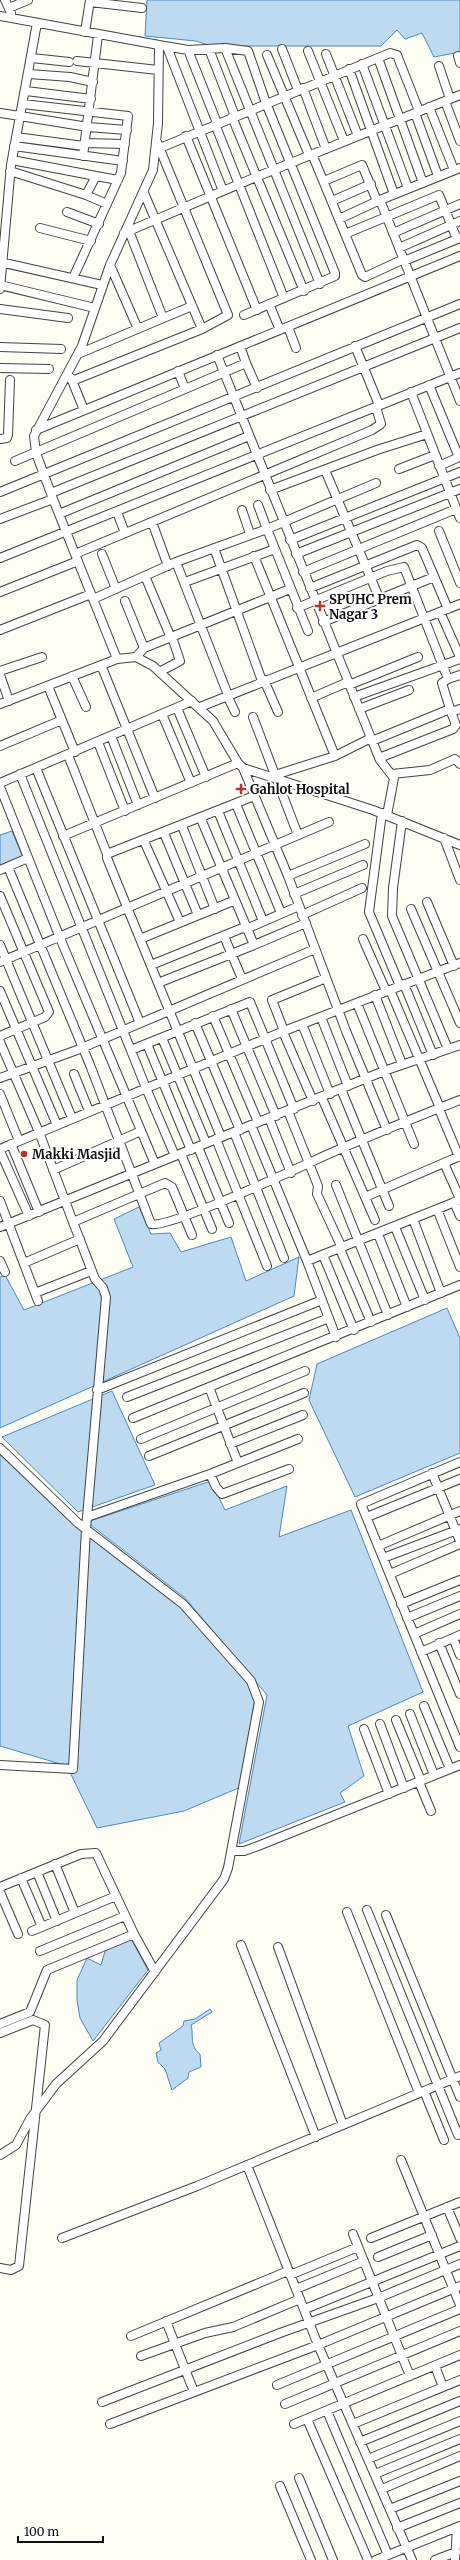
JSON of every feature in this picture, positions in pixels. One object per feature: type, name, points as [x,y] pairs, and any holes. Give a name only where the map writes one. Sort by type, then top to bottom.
[{"type":"street","points":[[13,17],[7,4],[28,0]]},
{"type":"street","points":[[85,32],[90,1],[142,8]]},
{"type":"street","points":[[0,18],[13,17],[98,35],[188,50],[225,48],[248,51],[266,103],[336,274],[320,284],[244,315]]},
{"type":"street","points":[[0,290],[1,263],[10,171],[26,91],[37,23]]},
{"type":"street","points":[[83,156],[88,127],[98,35]]},
{"type":"street","points":[[117,659],[52,496],[33,441],[36,430],[69,373],[78,354],[102,284],[127,232],[152,170],[156,140],[158,70],[163,46]]},
{"type":"street","points":[[163,46],[224,190]]},
{"type":"street","points":[[209,48],[256,177],[304,291]]},
{"type":"street","points":[[225,48],[320,284]]},
{"type":"street","points":[[282,49],[301,89],[326,149]]},
{"type":"street","points":[[188,50],[237,185],[284,298]]},
{"type":"street","points":[[308,51],[344,141]]},
{"type":"street","points":[[160,148],[234,116],[390,53],[396,55],[438,176]]},
{"type":"street","points":[[326,54],[358,136]]},
{"type":"street","points":[[267,55],[324,181],[345,234],[363,276],[459,238],[438,195],[345,234]]},
{"type":"street","points":[[32,58],[158,70]]},
{"type":"street","points":[[378,58],[423,183]]},
{"type":"street","points":[[362,64],[408,188]]},
{"type":"street","points":[[439,66],[447,100],[460,141]]},
{"type":"street","points":[[349,70],[394,194]]},
{"type":"street","points":[[29,74],[70,77],[93,82]]},
{"type":"street","points":[[26,91],[91,99]]},
{"type":"street","points":[[127,232],[224,190],[460,95]]},
{"type":"street","points":[[23,104],[127,115],[127,130],[123,161],[118,180],[73,278]]},
{"type":"street","points":[[339,219],[408,188],[457,169],[429,107]]},
{"type":"street","points":[[0,113],[88,127],[127,130]]},
{"type":"street","points":[[16,136],[85,144],[125,144]]},
{"type":"street","points":[[186,136],[258,310]]},
{"type":"street","points":[[72,381],[202,329],[226,317],[228,313],[182,208],[156,140]]},
{"type":"street","points":[[14,146],[123,161]]},
{"type":"street","points":[[12,160],[118,180]]},
{"type":"street","points":[[324,181],[362,165],[387,216],[460,401]]},
{"type":"street","points":[[10,171],[86,195],[107,204]]},
{"type":"street","points":[[86,195],[96,176]]},
{"type":"street","points":[[332,201],[371,184]]},
{"type":"street","points":[[144,193],[202,329]]},
{"type":"street","points":[[393,233],[460,204]]},
{"type":"street","points":[[67,212],[99,224]]},
{"type":"street","points":[[399,248],[460,221]]},
{"type":"street","points":[[40,228],[91,241]]},
{"type":"street","points":[[127,232],[163,318]]},
{"type":"street","points":[[36,430],[460,256]]},
{"type":"street","points":[[1,263],[102,284]]},
{"type":"street","points":[[110,265],[138,329]]},
{"type":"street","points":[[0,285],[95,308]]},
{"type":"street","points":[[269,304],[280,330]]},
{"type":"street","points":[[0,492],[45,476],[355,346],[460,304]]},
{"type":"street","points":[[78,354],[192,306]]},
{"type":"street","points":[[0,309],[68,318]]},
{"type":"street","points":[[288,327],[296,348]]},
{"type":"street","points":[[0,519],[242,416],[460,328]]},
{"type":"street","points":[[240,346],[257,388]]},
{"type":"street","points":[[0,592],[76,558],[125,533],[372,430],[381,424],[377,406],[364,367],[355,346]]},
{"type":"street","points":[[0,347],[61,350]]},
{"type":"street","points":[[217,355],[371,740],[379,758],[392,774],[393,781],[385,814],[369,912],[433,1055]]},
{"type":"street","points":[[15,461],[246,363]]},
{"type":"street","points":[[0,368],[48,369]]},
{"type":"street","points":[[178,371],[185,389]]},
{"type":"street","points":[[69,373],[84,410]]},
{"type":"street","points":[[0,558],[460,373]]},
{"type":"street","points":[[0,439],[7,438],[8,435],[10,380]]},
{"type":"street","points":[[429,385],[458,455],[457,458],[439,466]]},
{"type":"street","points":[[411,392],[460,518]]},
{"type":"street","points":[[270,490],[377,450],[427,434]]},
{"type":"street","points":[[59,514],[249,436]]},
{"type":"street","points":[[399,469],[435,455]]},
{"type":"street","points":[[325,470],[380,600]]},
{"type":"street","points":[[290,540],[460,472]]},
{"type":"street","points":[[0,630],[92,596],[116,589],[172,564],[267,529],[376,483]]},
{"type":"street","points":[[296,554],[460,490]]},
{"type":"street","points":[[258,506],[297,608],[308,632]]},
{"type":"street","points":[[303,572],[456,509]]},
{"type":"street","points":[[242,510],[250,534]]},
{"type":"street","points":[[117,512],[125,533]]},
{"type":"street","points":[[152,522],[172,564],[185,582],[228,695],[236,712]]},
{"type":"street","points":[[439,531],[460,583]]},
{"type":"street","points":[[310,588],[418,545],[422,548],[434,577],[460,658],[354,697]]},
{"type":"street","points":[[214,548],[236,613],[263,681],[278,712]]},
{"type":"street","points":[[185,582],[275,548]]},
{"type":"street","points":[[102,554],[116,589]]},
{"type":"street","points":[[254,556],[335,756]]},
{"type":"street","points":[[297,608],[402,566],[406,570],[413,586],[448,679]]},
{"type":"street","points":[[145,576],[180,662],[159,672]]},
{"type":"street","points":[[324,622],[434,577]]},
{"type":"street","points":[[136,657],[144,648],[236,613],[290,589]]},
{"type":"street","points":[[125,601],[144,648]]},
{"type":"street","points":[[200,707],[335,652],[460,604]]},
{"type":"street","points":[[0,671],[42,657]]},
{"type":"street","points":[[0,704],[117,659],[136,657],[159,672],[200,707],[217,727],[240,765],[254,796],[288,876],[338,1010],[387,1130]]},
{"type":"street","points":[[311,698],[418,657]]},
{"type":"street","points":[[101,665],[129,729],[155,798]]},
{"type":"street","points":[[0,675],[9,701]]},
{"type":"street","points":[[379,758],[453,730],[456,725],[442,683],[448,679],[460,675]]},
{"type":"street","points":[[72,676],[86,707]]},
{"type":"street","points":[[48,686],[62,720],[95,823],[107,854],[107,858],[192,1069],[219,1138],[238,1195],[267,1266]]},
{"type":"street","points":[[359,709],[409,690]]},
{"type":"street","points":[[0,782],[129,729],[192,701]]},
{"type":"street","points":[[177,708],[206,777]]},
{"type":"street","points":[[276,777],[335,756],[371,740],[460,709]]},
{"type":"street","points":[[162,714],[191,783]]},
{"type":"street","points":[[253,717],[298,835]]},
{"type":"street","points":[[0,746],[62,720]]},
{"type":"street","points":[[111,736],[138,805]]},
{"type":"street","points":[[98,742],[125,811]]},
{"type":"street","points":[[392,774],[430,770],[455,759],[460,764]]},
{"type":"street","points":[[64,836],[191,783],[240,765],[385,814],[460,845]]},
{"type":"street","points":[[36,768],[140,1023]]},
{"type":"street","points":[[20,774],[146,1088],[212,1229]]},
{"type":"street","points":[[0,787],[60,938],[104,1039],[155,1164]]},
{"type":"street","points":[[107,854],[201,819],[254,796]]},
{"type":"street","points":[[236,804],[281,913]]},
{"type":"street","points":[[218,812],[263,921]]},
{"type":"street","points":[[201,819],[220,868],[254,945]]},
{"type":"street","points":[[402,821],[391,906],[392,916],[448,1049]]},
{"type":"street","points":[[3,961],[98,922],[238,860],[329,822]]},
{"type":"street","points":[[182,826],[215,908]]},
{"type":"street","points":[[164,833],[198,915]]},
{"type":"street","points":[[444,838],[460,880]]},
{"type":"street","points":[[144,841],[180,922]]},
{"type":"street","points":[[288,876],[365,844]]},
{"type":"street","points":[[28,858],[4,869],[41,946],[83,1048],[151,1224],[157,1224],[185,1216],[203,1209],[291,1173],[308,1163],[405,1122],[459,1103]]},
{"type":"street","points":[[294,894],[362,865]]},
{"type":"street","points":[[302,914],[362,888]]},
{"type":"street","points":[[0,896],[49,1012],[47,1016],[0,1036]]},
{"type":"street","points":[[140,939],[234,901]]},
{"type":"street","points":[[28,1216],[0,1150],[88,1111],[177,1076],[284,1031],[457,964],[427,902]]},
{"type":"street","points":[[151,965],[299,906]]},
{"type":"street","points":[[411,909],[460,1023]]},
{"type":"street","points":[[158,983],[306,923]]},
{"type":"street","points":[[224,936],[242,979]]},
{"type":"street","points":[[363,939],[419,1059],[459,1157],[365,1197]]},
{"type":"street","points":[[0,945],[3,961],[33,1022],[72,1118]]},
{"type":"street","points":[[0,1078],[83,1048],[315,949]]},
{"type":"street","points":[[313,1101],[272,1000],[326,978]]},
{"type":"street","points":[[0,991],[57,1125]]},
{"type":"street","points":[[375,996],[402,1064]]},
{"type":"street","points":[[131,1050],[250,1002],[291,1110],[308,1163],[318,1186],[317,1194],[341,1248],[370,1322]]},
{"type":"street","points":[[357,1003],[414,1144]]},
{"type":"street","points":[[231,1009],[248,1047],[291,1173]]},
{"type":"street","points":[[213,1016],[229,1054],[274,1180],[336,1337]]},
{"type":"street","points":[[321,1017],[362,1141],[389,1206]]},
{"type":"street","points":[[195,1023],[237,1131],[255,1188],[284,1258]]},
{"type":"street","points":[[302,1024],[330,1094]]},
{"type":"street","points":[[162,1038],[177,1076],[198,1147],[229,1223]]},
{"type":"street","points":[[0,1042],[39,1132],[91,1271],[95,1280],[103,1288],[106,1297],[86,1517],[73,1769],[0,1765]]},
{"type":"street","points":[[147,1044],[162,1081],[198,1147]]},
{"type":"street","points":[[0,1227],[322,1098],[366,1078],[402,1064],[460,1045]]},
{"type":"street","points":[[74,1074],[88,1111]]},
{"type":"street","points":[[0,1094],[39,1212]]},
{"type":"street","points":[[322,1098],[375,1220]]},
{"type":"street","points":[[53,1170],[141,1131]]},
{"type":"street","points":[[444,1163],[458,1200],[460,1216]]},
{"type":"street","points":[[73,1222],[139,1194],[168,1184],[185,1216],[192,1235]]},
{"type":"street","points":[[336,1185],[388,1315]]},
{"type":"street","points":[[307,1261],[378,1234],[458,1200]]},
{"type":"street","points":[[0,1201],[10,1223],[37,1297],[91,1271]]},
{"type":"street","points":[[437,1209],[460,1266]]},
{"type":"street","points":[[413,1219],[441,1293]]},
{"type":"street","points":[[395,1227],[425,1300]]},
{"type":"street","points":[[378,1234],[407,1307]]},
{"type":"street","points":[[24,1263],[80,1239]]},
{"type":"street","points":[[323,1256],[354,1330]]},
{"type":"street","points":[[0,1261],[5,1272]]},
{"type":"street","points":[[133,1418],[354,1330],[460,1285]]},
{"type":"street","points":[[97,1390],[322,1300]]},
{"type":"street","points":[[127,1397],[329,1318]]},
{"type":"street","points":[[141,1439],[305,1371]]},
{"type":"street","points":[[209,1387],[238,1463]]},
{"type":"street","points":[[148,1456],[304,1394]]},
{"type":"street","points":[[230,1444],[303,1415]]},
{"type":"street","points":[[86,1517],[210,1474],[298,1439]]},
{"type":"street","points":[[0,1448],[60,1507],[183,1604],[251,1681],[259,1702],[259,1714],[232,1851],[224,1879],[103,2041],[56,2084],[37,2109],[16,2144],[0,2156]]},
{"type":"street","points":[[460,1462],[361,1504],[460,1747]]},
{"type":"street","points":[[210,1474],[219,1492],[222,1494],[289,1469]]},
{"type":"street","points":[[390,1574],[460,1542],[458,1529],[449,1515],[432,1473]]},
{"type":"street","points":[[367,1517],[460,1479]]},
{"type":"street","points":[[378,1546],[460,1511]]},
{"type":"street","points":[[384,1558],[458,1529]]},
{"type":"street","points":[[401,1604],[460,1580]]},
{"type":"street","points":[[407,1618],[460,1596]]},
{"type":"street","points":[[414,1634],[460,1614]]},
{"type":"street","points":[[421,1652],[439,1643],[457,1637],[460,1655]]},
{"type":"street","points":[[439,1643],[460,1694]]},
{"type":"street","points":[[424,1706],[450,1769]]},
{"type":"street","points":[[410,1714],[434,1775]]},
{"type":"street","points":[[396,1720],[431,1811]]},
{"type":"street","points":[[380,1724],[404,1788]]},
{"type":"street","points":[[364,1728],[389,1794]]},
{"type":"street","points":[[232,1851],[244,1851],[258,1846],[434,1775],[459,1767]]},
{"type":"street","points":[[0,1886],[87,1852],[96,1853],[125,1916],[155,1972]]},
{"type":"street","points":[[55,1864],[75,1913]]},
{"type":"street","points":[[37,1872],[57,1921]]},
{"type":"street","points":[[21,1878],[42,1927]]},
{"type":"street","points":[[0,1892],[18,1934]]},
{"type":"street","points":[[32,1932],[116,1896]]},
{"type":"street","points":[[367,1910],[458,2135]]},
{"type":"street","points":[[346,1912],[421,2092],[444,2140]]},
{"type":"street","points":[[386,1915],[456,2078],[460,2097]]},
{"type":"street","points":[[40,1951],[125,1916]]},
{"type":"street","points":[[0,2024],[30,2012],[47,1970],[134,1934]]},
{"type":"street","points":[[241,1945],[316,2137]]},
{"type":"street","points":[[278,1947],[343,2125]]},
{"type":"street","points":[[0,2033],[33,2020],[45,2026],[19,2266],[11,2270],[0,2268]]},
{"type":"street","points":[[62,2238],[316,2137],[456,2078]]},
{"type":"street","points":[[401,2160],[446,2269],[457,2287],[460,2305]]},
{"type":"street","points":[[247,2165],[289,2273],[311,2323],[318,2345],[345,2403],[360,2442],[376,2474],[397,2528],[412,2560]]},
{"type":"street","points":[[371,2238],[460,2202]]},
{"type":"street","points":[[447,2207],[460,2238]]},
{"type":"street","points":[[353,2234],[410,2376]]},
{"type":"street","points":[[378,2257],[432,2235]]},
{"type":"street","points":[[305,2309],[460,2246]]},
{"type":"street","points":[[131,2336],[358,2247]]},
{"type":"street","points":[[296,2289],[364,2261]]},
{"type":"street","points":[[102,2402],[378,2298],[460,2264]]},
{"type":"street","points":[[110,2424],[318,2345],[457,2287]]},
{"type":"street","points":[[141,2356],[174,2344],[233,2327],[300,2299]]},
{"type":"street","points":[[277,2385],[460,2310]]},
{"type":"street","points":[[166,2321],[194,2392]]},
{"type":"street","points":[[285,2404],[460,2331]]},
{"type":"street","points":[[294,2424],[460,2356]]},
{"type":"street","points":[[435,2366],[443,2387]]},
{"type":"street","points":[[353,2424],[460,2380]]},
{"type":"street","points":[[360,2442],[460,2401]]},
{"type":"street","points":[[327,2411],[388,2555]]},
{"type":"street","points":[[307,2419],[368,2560]]},
{"type":"street","points":[[368,2459],[460,2421]]},
{"type":"street","points":[[376,2474],[460,2439]]},
{"type":"street","points":[[382,2489],[460,2456]]},
{"type":"street","points":[[299,2478],[333,2560]]},
{"type":"street","points":[[390,2509],[460,2481]]},
{"type":"street","points":[[280,2486],[311,2560]]},
{"type":"street","points":[[397,2528],[460,2503]]},
{"type":"street","points":[[376,2560],[458,2527],[456,2557],[435,2560]]},
{"type":"water","points":[[147,0],[460,0],[460,52],[434,57],[422,33],[405,39],[397,30],[381,46],[211,46],[196,41],[145,36]]},
{"type":"water","points":[[12,831],[24,860],[0,870],[0,835]]},
{"type":"water","points":[[139,1207],[151,1234],[170,1233],[181,1252],[231,1237],[246,1281],[299,1257],[294,1296],[0,1428],[0,1277],[5,1275],[24,1310],[133,1267],[114,1219]]},
{"type":"water","points":[[447,1308],[460,1338],[460,1453],[355,1497],[309,1400],[317,1364]]},
{"type":"water","points":[[112,1391],[155,1485],[78,1512],[2,1437]]},
{"type":"water","points":[[0,1448],[51,1498],[183,1604],[256,1691],[241,1787],[184,1811],[97,1828],[67,1766],[0,1746]]},
{"type":"water","points":[[211,1481],[225,1510],[287,1486],[279,1537],[351,1510],[423,1692],[348,1726],[364,1776],[340,1793],[345,1802],[239,1844],[267,1695],[185,1598],[87,1522]]},
{"type":"water","points":[[131,1939],[148,1970],[93,2041],[80,2018],[77,2000],[77,1980],[87,1958],[101,1965],[106,1948]]},
{"type":"water","points":[[210,2009],[212,2012],[191,2025],[193,2044],[194,2048],[200,2054],[201,2067],[189,2072],[188,2078],[172,2090],[165,2069],[158,2062],[156,2053],[161,2050],[159,2043],[183,2026],[184,2021],[195,2019]]},
{"type":"place","name":"SPUHC Prem Nagar 3","points":[[320,606]]},
{"type":"place","name":"Gahlot Hospital","points":[[241,789]]},
{"type":"place","name":"Makki Masjid","points":[[24,1154]]}]
